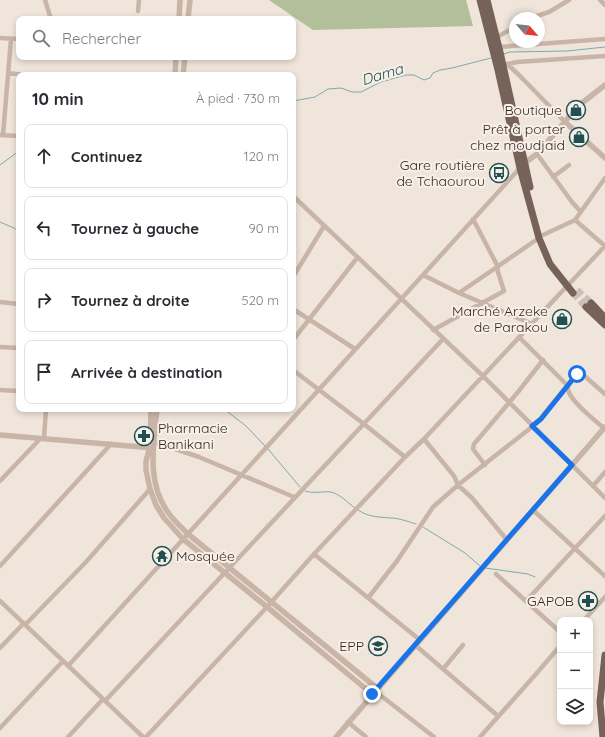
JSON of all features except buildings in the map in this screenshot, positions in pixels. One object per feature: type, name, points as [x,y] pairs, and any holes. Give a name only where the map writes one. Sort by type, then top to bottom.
[{"type":"main road","points":[[480,0],[502,64],[522,165],[541,237],[554,262],[568,284],[575,291]]},
{"type":"main road","points":[[487,0],[498,51]]},
{"type":"main road","points":[[605,318],[588,305],[605,325]]},
{"type":"main road","points":[[603,737],[600,702],[605,659]]},
{"type":"street","points":[[45,0],[50,16]]},
{"type":"street","points":[[138,11],[139,0]]},
{"type":"street","points":[[179,16],[180,0]]},
{"type":"street","points":[[188,16],[190,0]]},
{"type":"street","points":[[545,13],[569,0]]},
{"type":"street","points":[[600,0],[605,5]]},
{"type":"street","points":[[496,37],[509,30]]},
{"type":"street","points":[[0,38],[16,39]]},
{"type":"street","points":[[11,39],[2,135],[16,136]]},
{"type":"street","points":[[498,51],[605,39]]},
{"type":"street","points":[[502,64],[605,56]]},
{"type":"street","points":[[175,72],[176,60]]},
{"type":"street","points":[[183,72],[185,60]]},
{"type":"street","points":[[502,64],[605,158]]},
{"type":"street","points":[[8,73],[16,74]]},
{"type":"street","points":[[68,666],[522,165],[537,154],[582,103],[605,85]]},
{"type":"street","points":[[537,154],[581,212]]},
{"type":"street","points":[[553,177],[569,165]]},
{"type":"street","points":[[459,293],[497,265],[541,237],[575,220],[605,178]]},
{"type":"street","points":[[296,199],[482,376],[605,498]]},
{"type":"street","points":[[433,330],[504,291],[497,265],[473,219]]},
{"type":"street","points":[[146,737],[272,602],[355,510],[405,457],[424,440],[482,376],[605,246],[575,220]]},
{"type":"street","points":[[296,272],[324,226]]},
{"type":"street","points":[[296,336],[357,258]]},
{"type":"street","points":[[423,275],[481,303],[532,324]]},
{"type":"street","points":[[0,302],[16,304]]},
{"type":"street","points":[[296,311],[355,349]]},
{"type":"street","points":[[336,737],[605,428],[576,402],[568,392],[568,386],[519,337]]},
{"type":"street","points":[[68,737],[225,573],[294,497],[443,339]]},
{"type":"street","points":[[0,346],[16,348]]},
{"type":"street","points":[[485,465],[473,449],[473,446],[543,360]]},
{"type":"street","points":[[296,372],[405,457]]},
{"type":"street","points":[[368,598],[397,561],[433,507],[458,485],[541,419],[579,372],[605,394]]},
{"type":"street","points":[[0,390],[16,391]]},
{"type":"street","points":[[0,481],[42,439],[46,412]]},
{"type":"street","points":[[151,412],[152,471],[158,496],[171,517],[188,534],[272,602],[375,691]]},
{"type":"street","points":[[157,412],[152,446],[146,461],[146,470],[150,489],[156,505],[164,518],[183,539],[267,607],[434,737]]},
{"type":"street","points":[[0,435],[152,446],[198,457],[242,474],[294,497]]},
{"type":"street","points":[[424,440],[454,476],[458,485],[472,498],[507,540]]},
{"type":"street","points":[[0,566],[111,444]]},
{"type":"street","points":[[593,486],[605,472]]},
{"type":"street","points":[[0,648],[86,562],[150,489]]},
{"type":"street","points":[[533,510],[605,576]]},
{"type":"street","points":[[526,602],[605,516]]},
{"type":"street","points":[[314,554],[420,640]]},
{"type":"street","points":[[496,574],[557,629]]},
{"type":"street","points":[[587,617],[605,597]]},
{"type":"street","points":[[0,601],[143,737]]},
{"type":"street","points":[[415,645],[498,716]]},
{"type":"street","points":[[443,669],[463,645]]},
{"type":"street","points":[[480,737],[557,650]]},
{"type":"street","points":[[0,728],[63,661]]},
{"type":"street","points":[[348,722],[366,737]]},
{"type":"green space","points":[[269,0],[466,0],[473,26],[313,30],[296,18],[296,16],[292,16]]},
{"type":"waterway","points":[[504,54],[510,52],[567,51],[605,47]]},
{"type":"waterway","name":"Dama","points":[[296,100],[315,97],[328,89],[341,88],[352,92],[361,92],[381,82],[406,75],[414,75],[424,80],[430,78],[433,73],[440,70],[491,58]]},
{"type":"waterway","name":"Dama","points":[[0,165],[16,153]]},
{"type":"waterway","points":[[0,222],[16,230]]},
{"type":"waterway","points":[[228,412],[246,426],[266,447]]},
{"type":"waterway","points":[[268,449],[300,487]]},
{"type":"waterway","points":[[305,491],[334,493],[355,508]]},
{"type":"waterway","points":[[358,510],[378,517],[397,519],[416,524]]},
{"type":"waterway","points":[[423,527],[465,553],[480,566]]},
{"type":"waterway","points":[[485,568],[528,574],[535,577]]},
{"type":"tunnel","points":[[577,290],[591,303]]},
{"type":"tunnel","points":[[573,293],[586,307]]},
{"type":"place","name":"Boutique","points":[[576,110]]},
{"type":"place","name":"Prêt à porter chez moudjaid","points":[[579,137]]},
{"type":"place","name":"Gare routière de Tchaourou","points":[[499,173]]},
{"type":"place","name":"Marché Arzeke de Parakou","points":[[562,319]]},
{"type":"place","name":"Pharmacie Banikani","points":[[144,436]]},
{"type":"place","name":"Mosquée","points":[[162,556]]},
{"type":"place","name":"GAPOB","points":[[588,601]]},
{"type":"place","name":"EPP","points":[[378,646]]},
{"type":"route","points":[[372,694],[572,465],[532,426],[541,419],[577,374]]}]
